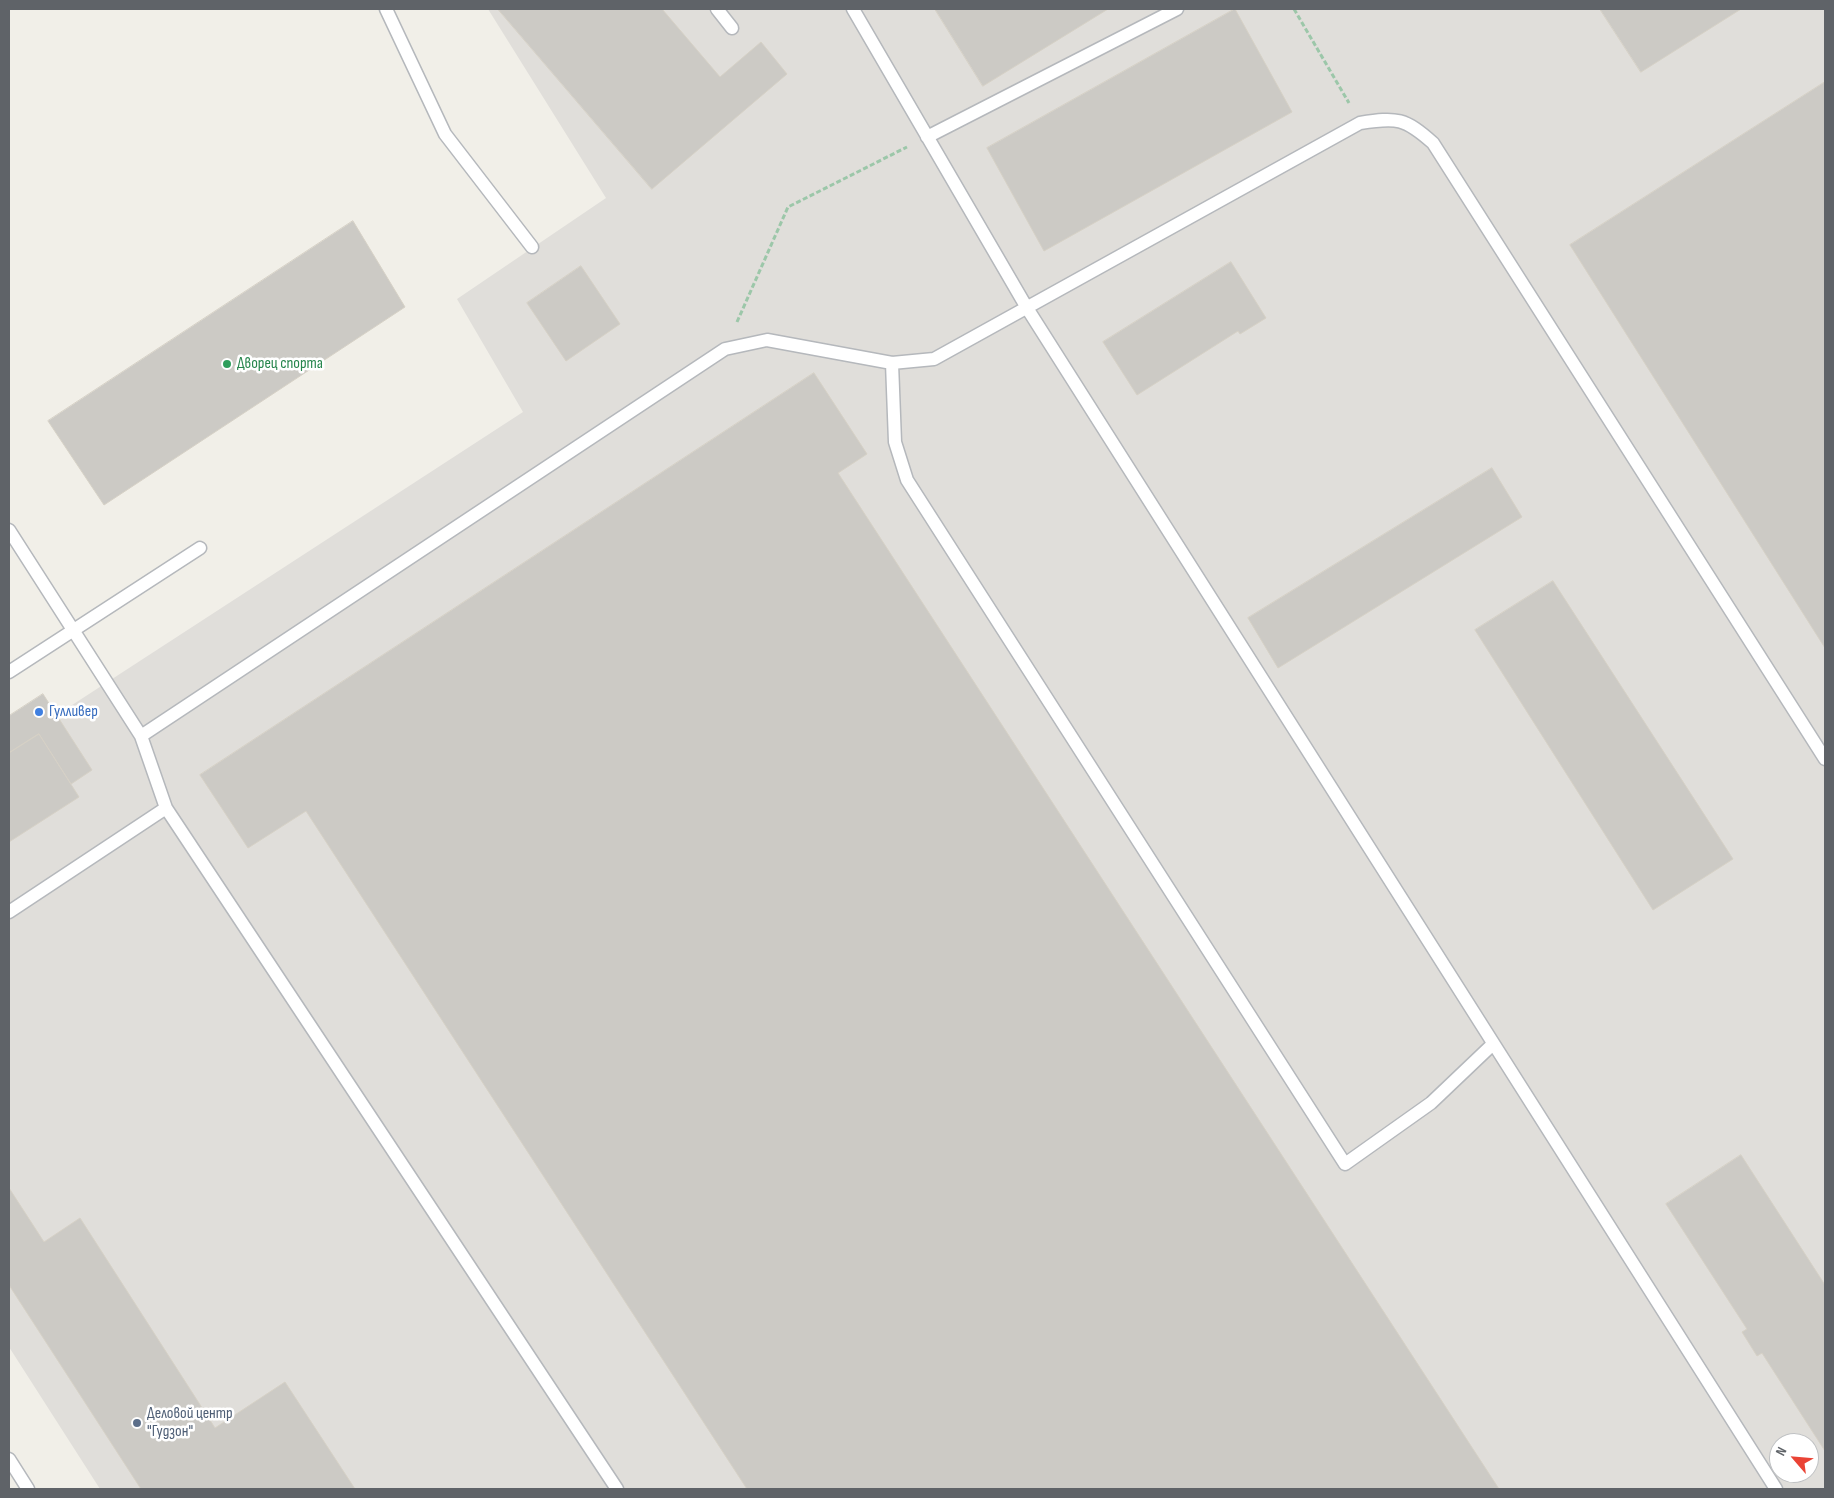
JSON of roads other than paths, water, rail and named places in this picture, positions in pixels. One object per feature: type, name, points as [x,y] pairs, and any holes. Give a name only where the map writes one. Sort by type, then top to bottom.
[{"type":"lane","points":[[386,9],[445,134],[532,247]]},
{"type":"lane","points":[[717,9],[732,28]]},
{"type":"lane","points":[[853,9],[1027,308],[1776,1489]]},
{"type":"lane","points":[[927,137],[1177,9]]},
{"type":"lane","points":[[141,736],[725,350],[767,340],[892,363],[934,359],[1360,122],[1389,118],[1414,126],[1433,143],[1825,759]]},
{"type":"lane","points":[[892,363],[896,442],[907,480],[1345,1164],[1431,1103],[1493,1044]]},
{"type":"lane","points":[[9,530],[141,736],[166,808],[618,1489]]},
{"type":"lane","points":[[9,672],[200,548]]},
{"type":"lane","points":[[9,912],[166,808]]},
{"type":"lane","points":[[9,1459],[28,1489]]},
{"type":"place","name":"Дворец спорта","points":[[227,364]]},
{"type":"place","name":"Гулливер","points":[[39,712]]},
{"type":"place","name":"Деловой центр \"Гудзон\"","points":[[137,1423]]}]
